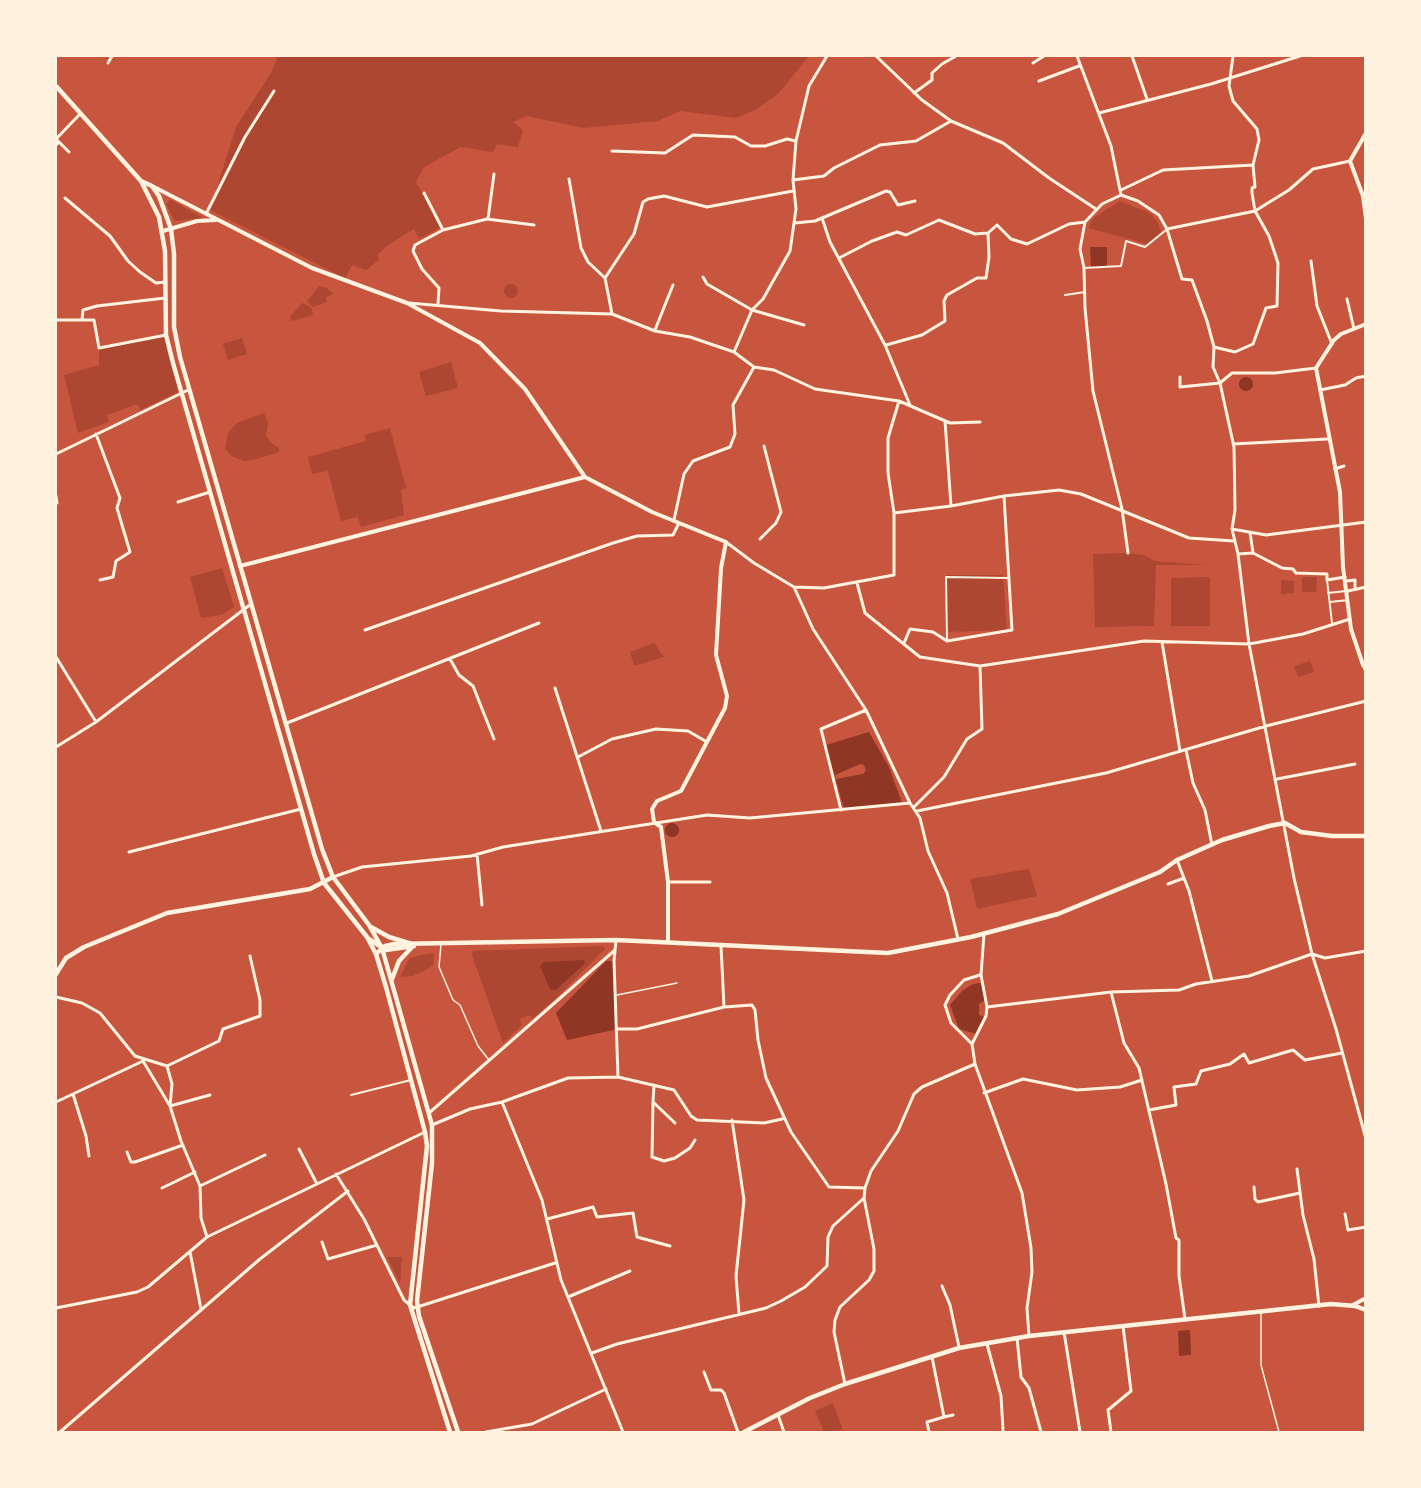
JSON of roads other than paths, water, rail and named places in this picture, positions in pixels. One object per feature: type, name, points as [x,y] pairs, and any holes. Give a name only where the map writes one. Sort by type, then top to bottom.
[{"type":"main road","points":[[56,86],[141,181],[156,210],[163,231],[166,335],[180,392],[303,809],[314,854],[324,883],[367,937],[376,954],[425,1132],[426,1168],[410,1305],[450,1432]]},
{"type":"main road","points":[[141,181],[152,186],[164,207],[171,229],[174,327],[188,390],[322,849],[333,877],[369,925],[382,948],[392,979],[405,1037],[429,1113],[432,1125],[432,1163],[417,1287],[418,1308],[458,1432]]},
{"type":"main road","points":[[376,954],[389,944],[616,940],[888,953],[984,934],[1074,908],[1160,872],[1177,860],[1212,845],[1285,823],[1308,833],[1365,836]]},
{"type":"main road","points":[[56,974],[66,958],[84,947],[167,913],[310,889],[333,877]]},
{"type":"main road","points":[[369,925],[389,937],[414,945]]},
{"type":"main road","points":[[367,937],[382,948]]},
{"type":"main road","points":[[392,979],[399,961],[414,945]]},
{"type":"main road","points":[[744,1432],[845,1384],[932,1356],[986,1342],[1185,1318],[1319,1306],[1350,1306],[1365,1310]]},
{"type":"street","points":[[108,63],[112,56]]},
{"type":"street","points":[[734,352],[752,310],[764,299],[790,251],[795,223],[793,180],[796,141],[809,86],[827,56]]},
{"type":"street","points":[[876,56],[914,93],[951,121],[1003,143],[1049,178],[1096,208]]},
{"type":"street","points":[[914,93],[932,80],[932,73],[942,64],[956,56]]},
{"type":"street","points":[[1033,63],[1044,56]]},
{"type":"street","points":[[1077,56],[1099,112],[1121,192],[1159,215],[1167,229],[1182,279],[1192,280],[1214,347],[1213,367],[1220,383],[1233,444],[1235,510],[1232,529],[1238,554],[1249,644],[1277,780],[1294,878],[1312,954],[1365,1139]]},
{"type":"street","points":[[1132,56],[1147,100]]},
{"type":"street","points":[[1214,347],[1235,352],[1253,344],[1266,308],[1278,306],[1278,263],[1269,236],[1255,212],[1252,193],[1252,188],[1256,187],[1253,165],[1259,140],[1257,129],[1233,101],[1229,86],[1233,56]]},
{"type":"street","points":[[1099,112],[1300,56]]},
{"type":"street","points":[[1039,81],[1079,66]]},
{"type":"street","points":[[206,214],[245,137],[274,91]]},
{"type":"street","points":[[69,152],[57,143],[56,139],[81,113]]},
{"type":"street","points":[[793,180],[824,176],[834,168],[880,145],[916,141],[951,121]]},
{"type":"street","points":[[1365,133],[1350,161],[1363,196],[1365,219]]},
{"type":"street","points":[[612,151],[665,153],[693,135],[735,137],[751,146],[765,146],[787,139],[796,141]]},
{"type":"street","points":[[1084,268],[1121,266],[1126,240],[1146,247],[1167,229],[1255,212],[1289,190],[1313,169],[1350,161]]},
{"type":"street","points":[[1128,553],[1122,509],[1093,392],[1084,268],[1080,249],[1085,222],[1096,208],[1121,192],[1163,171],[1253,165]]},
{"type":"street","points":[[488,219],[494,174]]},
{"type":"street","points":[[569,179],[581,248],[588,262],[605,278],[612,314]]},
{"type":"street","points":[[152,186],[312,268],[407,303],[480,343],[508,369],[537,405],[585,477],[679,523],[726,542],[754,563],[794,587],[810,590],[894,575],[894,513],[888,473],[888,438],[899,401]]},
{"type":"street","points":[[605,278],[634,234],[643,202],[648,199],[664,196],[707,207],[751,201],[794,191]]},
{"type":"street","points":[[795,223],[822,218],[886,191],[890,192],[898,205],[915,201]]},
{"type":"street","points":[[424,193],[443,230]]},
{"type":"street","points":[[65,198],[110,236],[128,261],[140,272],[156,283],[165,282]]},
{"type":"street","points":[[822,218],[827,237],[885,345],[910,405]]},
{"type":"street","points":[[438,304],[439,288],[434,280],[429,280],[413,251],[415,245],[443,230],[488,219],[534,225]]},
{"type":"street","points":[[163,231],[197,221],[217,220]]},
{"type":"street","points":[[839,258],[897,232],[906,235],[939,220],[975,234],[988,233],[997,225],[1011,239],[1027,244],[1069,224],[1085,222]]},
{"type":"street","points":[[885,345],[922,335],[945,321],[944,301],[947,295],[977,278],[986,278],[990,257],[988,233]]},
{"type":"street","points":[[1311,261],[1315,296],[1332,344]]},
{"type":"street","points":[[703,277],[707,284],[752,310],[804,325]]},
{"type":"street","points":[[655,331],[673,285]]},
{"type":"street","points":[[1065,295],[1085,292]]},
{"type":"street","points":[[82,320],[83,310],[97,306],[165,298]]},
{"type":"street","points":[[1347,299],[1353,329]]},
{"type":"street","points":[[407,303],[501,310],[612,314],[655,331],[690,337],[734,352],[754,367],[774,370],[815,389],[899,401],[945,421],[980,422]]},
{"type":"street","points":[[57,320],[94,320],[99,348],[166,335]]},
{"type":"street","points":[[1365,324],[1341,334],[1316,368],[1340,492],[1351,619],[1365,672]]},
{"type":"street","points":[[1361,327],[1365,331]]},
{"type":"street","points":[[674,520],[684,474],[693,461],[730,447],[735,434],[733,405],[754,367]]},
{"type":"street","points":[[1180,377],[1180,387],[1220,383],[1232,373],[1275,373],[1316,368]]},
{"type":"street","points":[[1320,390],[1345,385],[1356,378],[1365,376]]},
{"type":"street","points":[[56,454],[188,390]]},
{"type":"street","points":[[945,421],[951,506]]},
{"type":"street","points":[[96,434],[120,498],[117,508],[130,552],[116,561],[113,577],[100,580]]},
{"type":"street","points":[[1233,444],[1328,439]]},
{"type":"street","points":[[760,538],[776,523],[781,512],[764,446]]},
{"type":"street","points":[[1334,469],[1344,466]]},
{"type":"street","points":[[240,566],[585,477]]},
{"type":"street","points":[[894,513],[1059,490],[1081,494],[1122,509],[1189,538],[1234,541]]},
{"type":"street","points":[[178,502],[210,492]]},
{"type":"street","points":[[56,496],[57,503]]},
{"type":"street","points":[[904,643],[910,629],[933,632],[947,641],[1012,630],[1007,578],[1004,496]]},
{"type":"street","points":[[1232,529],[1266,535],[1365,522]]},
{"type":"street","points":[[365,630],[613,543],[637,536],[673,535],[679,523]]},
{"type":"street","points":[[1250,532],[1253,553]]},
{"type":"street","points":[[654,822],[653,806],[657,801],[681,791],[725,708],[726,696],[716,655],[721,567],[726,542]]},
{"type":"street","points":[[1238,554],[1253,553],[1282,568],[1293,569],[1296,573],[1326,574],[1332,623]]},
{"type":"street","points":[[947,641],[946,577],[1007,578]]},
{"type":"street","points":[[1327,580],[1354,580],[1355,587],[1354,591],[1328,592]]},
{"type":"street","points":[[857,583],[865,613],[920,657],[980,666],[1144,641],[1249,644],[1303,633],[1351,619]]},
{"type":"street","points":[[794,587],[813,629],[866,710],[910,803],[916,809],[928,851],[947,892],[959,940]]},
{"type":"street","points":[[1355,587],[1365,587]]},
{"type":"street","points":[[1330,602],[1349,600]]},
{"type":"street","points":[[56,747],[96,722],[251,604]]},
{"type":"street","points":[[286,724],[539,624]]},
{"type":"street","points":[[1162,642],[1180,751]]},
{"type":"street","points":[[56,657],[96,722]]},
{"type":"street","points":[[450,659],[459,675],[473,686],[494,739]]},
{"type":"street","points":[[916,809],[944,777],[967,739],[982,729],[980,666]]},
{"type":"street","points":[[555,688],[602,831]]},
{"type":"street","points":[[916,809],[1106,773],[1266,726],[1345,708],[1365,701]]},
{"type":"street","points":[[842,810],[821,729],[866,710]]},
{"type":"street","points":[[579,757],[612,739],[656,729],[688,731],[707,742]]},
{"type":"street","points":[[1186,750],[1193,783],[1205,810],[1212,845]]},
{"type":"street","points":[[1277,780],[1355,764]]},
{"type":"street","points":[[333,877],[362,867],[477,854],[654,822],[707,815],[750,818],[910,803]]},
{"type":"street","points":[[129,852],[303,809]]},
{"type":"street","points":[[654,822],[661,827],[668,882],[668,941]]},
{"type":"street","points":[[477,854],[482,905]]},
{"type":"street","points":[[1177,860],[1212,981]]},
{"type":"street","points":[[1168,884],[1184,878]]},
{"type":"street","points":[[668,882],[710,882]]},
{"type":"street","points":[[972,1044],[982,1026],[987,1006],[981,975],[984,934]]},
{"type":"street","points":[[616,940],[614,962],[617,995],[618,1077]]},
{"type":"street","points":[[721,945],[724,1007]]},
{"type":"street","points":[[429,1113],[616,949]]},
{"type":"street","points":[[987,1006],[1111,992],[1179,990],[1212,981],[1249,976],[1312,954],[1325,958],[1365,951]]},
{"type":"street","points":[[56,997],[82,1003],[100,1013],[135,1056],[167,1066],[219,1041],[223,1029],[260,1016],[260,1000],[250,956]]},
{"type":"street","points":[[981,975],[964,980],[950,995],[945,1005],[951,1023],[972,1044],[975,1064],[984,1093],[1008,1148],[1022,1193],[1031,1248],[1032,1272],[1027,1308],[1029,1336]]},
{"type":"street","points":[[1111,992],[1124,1043],[1137,1061],[1173,1214],[1176,1238],[1179,1240],[1179,1276],[1185,1318]]},
{"type":"street","points":[[618,1029],[637,1029],[724,1007],[754,1006],[766,1078],[782,1118],[829,1187],[865,1188]]},
{"type":"street","points":[[1149,1110],[1176,1105],[1174,1088],[1196,1084],[1201,1071],[1230,1064],[1244,1054],[1250,1063],[1293,1050],[1305,1060],[1342,1053]]},
{"type":"street","points":[[56,1102],[143,1060]]},
{"type":"street","points":[[143,1060],[170,1106],[195,1172],[200,1186],[201,1218],[207,1237]]},
{"type":"street","points":[[845,1384],[834,1332],[835,1320],[840,1307],[869,1280],[874,1271],[874,1249],[864,1198],[871,1171],[898,1131],[914,1094],[922,1087],[975,1064]]},
{"type":"street","points":[[167,1066],[172,1084],[170,1106]]},
{"type":"street","points":[[432,1125],[481,1106],[568,1078],[618,1077],[654,1085],[678,1094],[691,1116],[697,1120],[764,1123],[782,1118]]},
{"type":"street","points":[[984,1093],[1023,1079],[1077,1090],[1120,1087],[1142,1080]]},
{"type":"street","points":[[351,1095],[411,1080]]},
{"type":"street","points":[[654,1085],[652,1157],[664,1161],[675,1158],[690,1148],[695,1140]]},
{"type":"street","points":[[73,1094],[89,1145],[89,1156]]},
{"type":"street","points":[[170,1106],[210,1095]]},
{"type":"street","points":[[502,1101],[542,1200],[555,1263],[623,1432]]},
{"type":"street","points":[[653,1102],[675,1123]]},
{"type":"street","points":[[732,1120],[744,1200],[736,1276],[739,1314]]},
{"type":"street","points":[[56,1308],[136,1292],[148,1287],[207,1237],[425,1132]]},
{"type":"street","points":[[127,1152],[131,1162],[135,1162],[183,1145]]},
{"type":"street","points":[[299,1149],[317,1184]]},
{"type":"street","points":[[200,1186],[265,1155]]},
{"type":"street","points":[[1297,1168],[1314,1258],[1319,1306]]},
{"type":"street","points":[[162,1188],[195,1172]]},
{"type":"street","points":[[336,1174],[348,1191],[404,1300],[410,1305],[418,1308],[503,1278],[555,1263]]},
{"type":"street","points":[[1254,1187],[1255,1199],[1258,1202],[1300,1193]]},
{"type":"street","points":[[60,1432],[269,1251],[348,1191]]},
{"type":"street","points":[[592,1353],[617,1344],[638,1341],[766,1308],[781,1301],[805,1287],[827,1266],[828,1237],[833,1226],[864,1198]]},
{"type":"street","points":[[546,1220],[593,1207],[597,1217],[633,1213],[636,1237],[670,1246]]},
{"type":"street","points":[[1345,1214],[1347,1229],[1365,1227]]},
{"type":"street","points":[[322,1242],[326,1257],[332,1260],[377,1245]]},
{"type":"street","points":[[190,1252],[201,1310]]},
{"type":"street","points":[[568,1297],[630,1271]]},
{"type":"street","points":[[942,1286],[950,1305],[959,1348]]},
{"type":"street","points":[[1350,1306],[1365,1298]]},
{"type":"street","points":[[1112,1432],[1108,1410],[1131,1391],[1123,1325]]},
{"type":"street","points":[[1064,1332],[1080,1432]]},
{"type":"street","points":[[1017,1338],[1022,1377],[1029,1388],[1041,1432]]},
{"type":"street","points":[[986,1342],[1001,1396],[1003,1430]]},
{"type":"street","points":[[932,1356],[944,1417]]},
{"type":"street","points":[[704,1372],[711,1390],[721,1390],[724,1394],[738,1432]]},
{"type":"street","points":[[486,1432],[532,1424],[606,1389]]},
{"type":"street","points":[[778,1415],[784,1432]]},
{"type":"street","points":[[930,1432],[927,1422],[953,1415]]},
{"type":"lane","points":[[441,943],[439,968],[453,1000],[460,1005],[478,1046],[489,1060]]},
{"type":"lane","points":[[617,995],[677,983]]},
{"type":"lane","points":[[1261,1311],[1261,1365],[1279,1432]]}]
